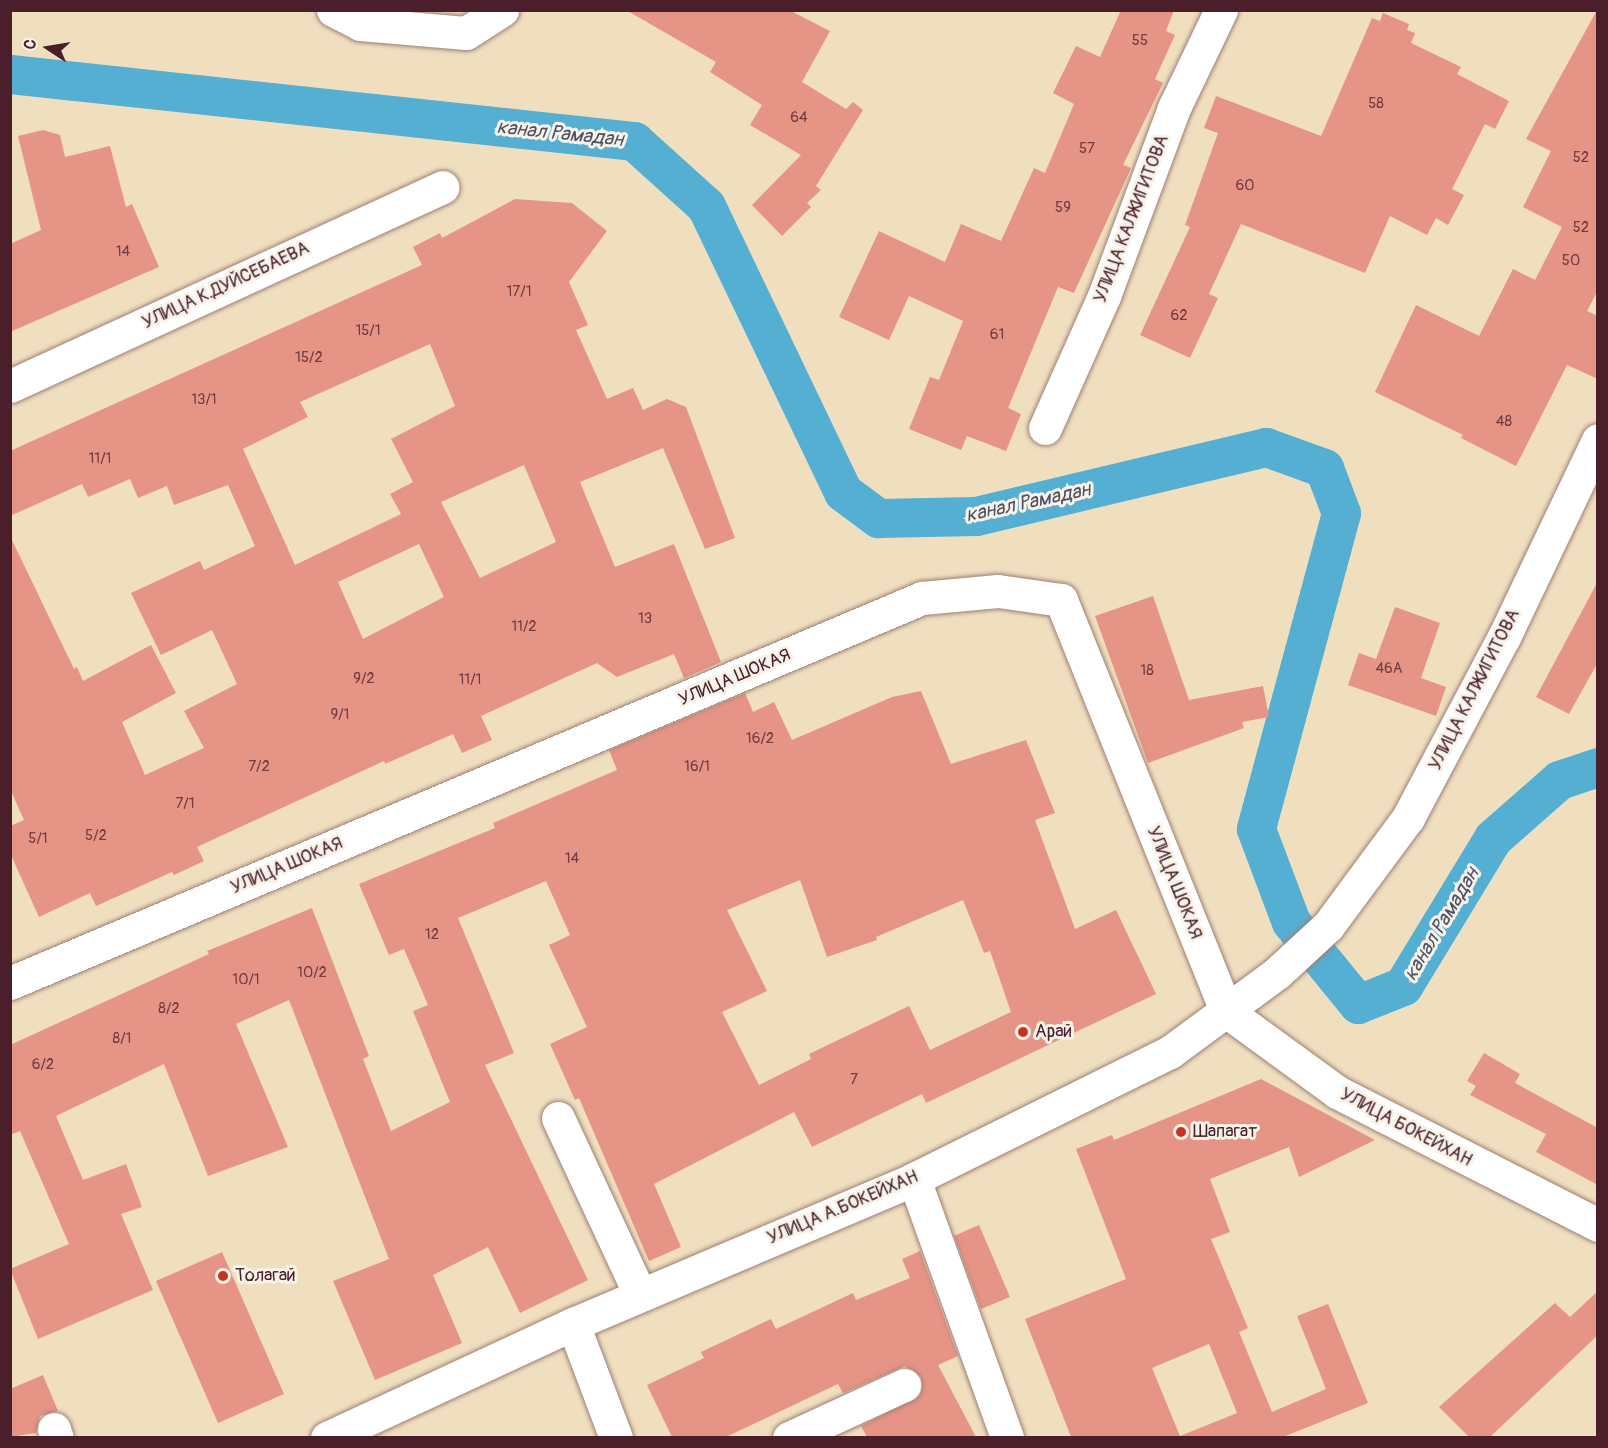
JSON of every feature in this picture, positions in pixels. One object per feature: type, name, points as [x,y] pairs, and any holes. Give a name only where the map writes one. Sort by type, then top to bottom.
[{"type":"street","points":[[333,10],[360,24],[466,33],[502,10]]},
{"type":"street","name":"УЛИЦА КАЛЖИГИТОВА","points":[[1045,428],[1104,297],[1174,108],[1221,10]]},
{"type":"street","name":"УЛИЦА К.ДУЙСЕБАЕВА","points":[[10,386],[442,187]]},
{"type":"street","name":"УЛИЦА КАЛЖИГИТОВА","points":[[1328,926],[1408,818],[1504,637],[1598,440]]},
{"type":"street","name":"УЛИЦА ШОКАЯ","points":[[10,983],[922,598],[998,591],[1061,600],[1226,1011]]},
{"type":"street","name":"УЛИЦА А.БОКЕЙХАН","points":[[327,1437],[573,1324],[914,1179],[1170,1052],[1277,973],[1328,926]]},
{"type":"street","name":"УЛИЦА БОКЕЙХАН","points":[[1226,1011],[1337,1092],[1598,1225]]},
{"type":"street","points":[[558,1118],[640,1295]]},
{"type":"street","points":[[914,1179],[1007,1437]]},
{"type":"street","points":[[573,1324],[616,1437]]},
{"type":"street","points":[[789,1437],[904,1385]]},
{"type":"building","points":[[626,10],[789,10],[830,31],[802,82],[846,109],[853,102],[863,110],[816,186],[821,190],[807,203],[811,207],[782,236],[752,205],[801,155],[750,125],[762,105],[710,72],[716,62]]},
{"type":"building","points":[[1121,10],[1174,10],[1166,31],[1175,35],[1155,79],[1163,83],[1123,165],[1131,168],[1074,293],[1058,287],[1008,408],[1021,414],[1006,451],[967,436],[961,450],[909,429],[930,377],[939,380],[963,321],[909,296],[889,340],[839,317],[879,231],[945,262],[961,224],[1001,241],[1034,168],[1045,173],[1074,104],[1053,93],[1076,46],[1100,57]]},
{"type":"building","points":[[1597,10],[1598,290],[1587,311],[1598,316],[1598,379],[1567,365],[1516,466],[1461,438],[1463,435],[1375,392],[1416,305],[1479,336],[1513,269],[1535,280],[1562,227],[1523,207],[1551,151],[1526,139]]},
{"type":"building","points":[[1383,13],[1409,24],[1407,30],[1415,33],[1411,43],[1461,67],[1457,74],[1509,101],[1495,129],[1485,124],[1452,189],[1464,195],[1448,225],[1436,218],[1427,235],[1390,216],[1365,273],[1241,224],[1209,294],[1218,298],[1190,358],[1140,335],[1190,227],[1185,225],[1218,133],[1204,128],[1216,96],[1321,136],[1372,18],[1380,21]]},
{"type":"building","points":[[43,130],[60,135],[65,157],[110,146],[126,207],[132,204],[159,267],[10,332],[10,244],[41,230],[18,136]]},
{"type":"building","points":[[515,199],[572,203],[607,231],[569,282],[588,325],[576,330],[607,399],[633,388],[643,410],[667,399],[686,407],[735,538],[705,549],[663,448],[580,482],[615,567],[674,544],[721,662],[684,678],[674,654],[617,677],[597,663],[481,716],[492,740],[462,753],[453,734],[385,764],[384,761],[197,847],[204,861],[174,875],[172,872],[96,906],[90,893],[39,917],[10,853],[10,826],[24,820],[10,789],[10,536],[74,669],[77,667],[83,681],[151,645],[176,693],[122,722],[145,775],[204,748],[184,711],[237,684],[212,630],[161,655],[131,593],[200,561],[204,570],[255,546],[228,485],[174,505],[167,486],[138,498],[130,479],[88,497],[82,484],[10,516],[10,451],[422,265],[413,247],[440,233],[442,238]],"holes":[[[430,344],[455,406],[391,439],[413,482],[390,494],[401,514],[295,565],[243,449],[308,417],[300,402]],[[524,465],[556,542],[480,578],[441,502]],[[419,544],[444,597],[363,639],[338,582]]]},
{"type":"building","points":[[1598,581],[1598,662],[1569,714],[1536,697]]},
{"type":"building","points":[[1153,596],[1189,700],[1263,686],[1269,717],[1242,722],[1244,728],[1148,763],[1095,616]]},
{"type":"building","points":[[1395,607],[1440,623],[1421,678],[1446,687],[1436,716],[1348,685],[1359,653],[1376,659]]},
{"type":"building","points":[[921,691],[951,764],[1026,740],[1055,813],[1035,820],[1075,929],[1116,910],[1156,994],[926,1103],[922,1094],[812,1147],[794,1112],[654,1184],[681,1247],[649,1261],[579,1098],[575,1100],[550,1044],[587,1027],[549,945],[570,935],[546,881],[458,918],[514,1053],[485,1065],[588,1280],[520,1313],[488,1247],[433,1275],[462,1343],[375,1380],[333,1281],[389,1259],[289,1000],[236,1024],[288,1147],[208,1176],[164,1064],[56,1116],[83,1180],[126,1164],[142,1207],[121,1214],[153,1290],[38,1339],[10,1269],[69,1244],[20,1131],[10,1135],[10,1045],[209,954],[207,951],[312,908],[369,1056],[363,1059],[391,1131],[450,1102],[413,1011],[428,1005],[404,949],[389,955],[359,884],[495,828],[493,823],[617,770],[609,750],[745,693],[753,712],[774,702],[792,740],[892,697]],"holes":[[[800,880],[827,957],[877,940],[876,937],[963,900],[984,953],[990,951],[1011,1012],[930,1050],[909,1006],[809,1054],[811,1059],[759,1085],[722,1012],[767,991],[727,910]]]},
{"type":"building","points":[[1484,1053],[1520,1074],[1515,1083],[1598,1128],[1598,1185],[1536,1152],[1546,1134],[1470,1095],[1476,1086],[1467,1081]]},
{"type":"building","points":[[1261,1079],[1375,1140],[1299,1177],[1289,1147],[1210,1179],[1230,1232],[1211,1239],[1248,1328],[1239,1332],[1272,1412],[1326,1389],[1297,1316],[1328,1304],[1368,1403],[1283,1437],[1071,1437],[1025,1319],[1126,1279],[1076,1149],[1112,1135],[1114,1140]],"holes":[[[1209,1344],[1237,1413],[1180,1436],[1152,1368]]]},
{"type":"building","points":[[979,1225],[1010,1297],[981,1309],[954,1236]]},
{"type":"building","points":[[920,1251],[958,1356],[938,1365],[976,1437],[867,1437],[861,1426],[920,1395],[921,1377],[905,1366],[843,1393],[838,1384],[726,1437],[672,1437],[647,1385],[704,1358],[701,1352],[771,1319],[776,1329],[853,1293],[856,1300],[910,1278],[902,1259]]},
{"type":"building","points":[[222,1252],[284,1394],[218,1423],[156,1281]]},
{"type":"building","points":[[1598,1291],[1598,1335],[1490,1437],[1469,1437],[1439,1407],[1555,1303],[1570,1317]]},
{"type":"building","points":[[43,1375],[58,1411],[40,1416],[36,1433],[10,1437],[10,1389]]},
{"type":"waterway","name":"канал Рамадан","points":[[10,74],[634,141],[706,206],[843,492],[878,518],[976,516],[1266,447],[1324,468],[1341,513],[1256,829],[1291,922],[1358,1004],[1403,986],[1493,838],[1559,780],[1598,767]]},
{"type":"place","name":"Арай","points":[[1023,1032]]},
{"type":"place","name":"Шапагат","points":[[1181,1132]]},
{"type":"place","name":"Толагай","points":[[223,1276]]}]
